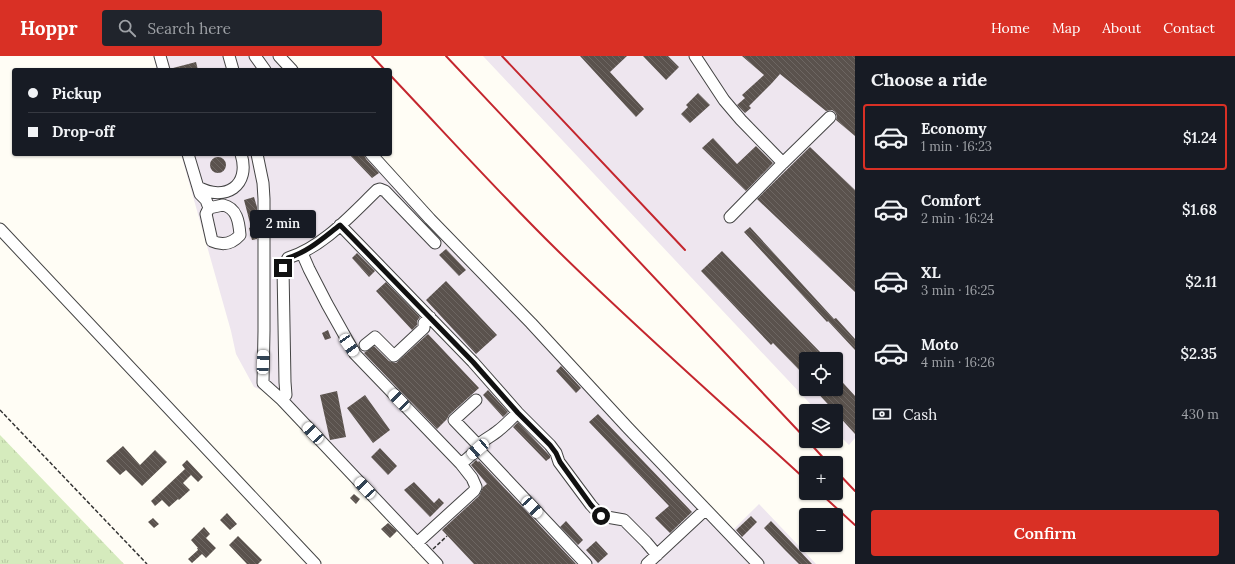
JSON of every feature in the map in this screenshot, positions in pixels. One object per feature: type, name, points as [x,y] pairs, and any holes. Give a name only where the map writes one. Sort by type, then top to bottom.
[{"type":"lane","points":[[160,56],[163,68]]},
{"type":"lane","points":[[229,56],[232,68]]},
{"type":"lane","points":[[255,56],[264,68]]},
{"type":"lane","points":[[279,56],[290,68]]},
{"type":"lane","points":[[694,56],[724,100],[741,120],[783,163]]},
{"type":"lane","points":[[730,216],[830,117]]},
{"type":"lane","points":[[189,156],[200,194],[206,200],[209,208]]},
{"type":"lane","points":[[198,187],[207,192],[217,193],[230,190],[239,184],[244,170],[241,156]]},
{"type":"lane","points":[[257,156],[263,183],[264,198],[263,383],[282,400],[437,564]]},
{"type":"lane","points":[[373,156],[430,219],[531,323],[705,510],[758,564]]},
{"type":"lane","points":[[282,400],[286,395],[283,268],[288,258],[302,253],[317,244],[340,225],[377,190],[380,189],[385,191],[435,243]]},
{"type":"lane","points":[[340,225],[473,362],[518,413],[550,445],[560,462],[591,505],[601,516],[624,520],[657,555]]},
{"type":"lane","points":[[0,229],[315,564]]},
{"type":"lane","points":[[302,253],[308,269],[349,345],[461,464],[472,478],[476,487],[474,491],[417,543]]},
{"type":"lane","points":[[349,345],[352,342],[359,342],[367,347],[375,337],[394,356],[424,328],[424,323],[430,317]]},
{"type":"lane","points":[[476,400],[454,420],[586,564]]},
{"type":"lane","points":[[461,464],[491,434],[498,431],[518,413]]},
{"type":"lane","points":[[647,564],[705,510]]},
{"type":"path","points":[[0,410],[147,564]]},
{"type":"path","points":[[427,554],[447,536]]},
{"type":"shaded area","points":[[154,56],[285,56],[296,68],[157,68]]},
{"type":"shaded area","points":[[483,56],[855,56],[855,438],[849,445],[843,439],[843,404],[810,404],[803,396],[843,396],[843,352],[799,352],[799,392]]},
{"type":"shaded area","points":[[182,156],[378,156],[732,531],[759,504],[799,546],[799,552],[805,552],[816,564],[429,564],[268,393],[254,387],[236,354],[231,331]]},
{"type":"green space","points":[[0,435],[124,564],[0,564]]},
{"type":"building","points":[[580,56],[627,56],[610,72],[644,109],[636,117]]},
{"type":"building","points":[[643,56],[668,56],[679,67],[666,80]]},
{"type":"building","points":[[742,56],[855,56],[855,136],[836,120],[837,116],[835,112],[832,110],[826,111],[780,74],[749,106],[751,108],[745,113],[737,105],[745,98],[742,95],[764,75]]},
{"type":"building","points":[[196,62],[198,68],[173,68]]},
{"type":"building","points":[[698,93],[710,105],[690,123],[681,114],[688,107],[686,105]]},
{"type":"building","points":[[713,138],[737,164],[756,146],[773,163],[746,191],[702,148]]},
{"type":"building","points":[[810,147],[855,190],[855,292],[757,199]]},
{"type":"building","points":[[351,156],[365,156],[379,173],[372,178]]},
{"type":"building","points":[[218,157],[225,162],[226,165],[221,172],[218,173],[211,168],[210,165],[215,158]]},
{"type":"building","points":[[254,197],[257,207],[257,216],[255,216],[257,223],[257,239],[252,240],[249,228],[251,227],[244,200]]},
{"type":"building","points":[[750,227],[834,319],[836,318],[855,339],[855,350],[828,321],[827,322],[744,232]]},
{"type":"building","points":[[446,249],[466,270],[459,276],[439,255]]},
{"type":"building","points":[[722,251],[820,352],[799,352],[799,370],[773,343],[771,345],[701,271]]},
{"type":"building","points":[[357,253],[375,271],[369,277],[352,258]]},
{"type":"building","points":[[446,281],[497,335],[476,354],[426,300]]},
{"type":"building","points":[[386,282],[420,317],[417,321],[417,325],[412,330],[376,291]]},
{"type":"building","points":[[328,330],[331,338],[325,340],[322,333]]},
{"type":"building","points":[[428,334],[479,388],[449,415],[437,429],[364,353],[374,346],[389,361],[396,363]]},
{"type":"building","points":[[561,366],[581,388],[576,393],[556,371]]},
{"type":"building","points":[[843,383],[855,396],[855,434],[843,421],[843,404],[828,404],[820,396],[843,396]]},
{"type":"building","points":[[488,390],[508,412],[503,417],[483,395]]},
{"type":"building","points":[[337,391],[346,437],[330,440],[320,395]]},
{"type":"building","points":[[365,395],[390,430],[373,443],[347,408]]},
{"type":"building","points":[[598,414],[692,512],[670,533],[655,518],[669,506],[589,422]]},
{"type":"building","points":[[518,422],[550,456],[550,458],[546,461],[513,427]]},
{"type":"building","points":[[123,446],[140,465],[155,450],[167,462],[142,486],[126,470],[120,475],[106,461]]},
{"type":"building","points":[[380,448],[397,466],[388,475],[371,457]]},
{"type":"building","points":[[187,460],[203,477],[198,482],[191,475],[183,483],[190,490],[169,507],[162,500],[155,506],[151,501],[185,469],[182,465]]},
{"type":"building","points":[[476,460],[478,462],[479,461],[576,564],[474,564],[442,530],[479,496],[483,487],[487,484],[471,465]]},
{"type":"building","points":[[414,482],[434,503],[439,498],[444,503],[430,517],[404,490]]},
{"type":"building","points":[[354,494],[360,499],[356,504],[350,498]]},
{"type":"building","points":[[227,513],[237,524],[230,530],[220,520]]},
{"type":"building","points":[[751,516],[757,522],[742,537],[736,530]]},
{"type":"building","points":[[153,518],[159,524],[154,528],[148,522]]},
{"type":"building","points":[[566,521],[583,540],[578,545],[560,527]]},
{"type":"building","points":[[771,521],[812,564],[799,564],[764,528]]},
{"type":"building","points":[[388,523],[397,531],[390,538],[381,529]]},
{"type":"building","points":[[204,527],[210,534],[206,538],[216,548],[206,558],[202,554],[192,563],[188,559],[198,550],[198,548],[191,540]]},
{"type":"building","points":[[238,536],[262,560],[258,564],[247,564],[229,545]]},
{"type":"building","points":[[596,541],[608,554],[598,563],[586,550]]},
{"type":"railway","points":[[372,56],[383,68]]},
{"type":"railway","points":[[446,56],[799,432]]},
{"type":"railway","points":[[502,56],[685,250]]},
{"type":"railway","points":[[392,77],[492,184],[555,248],[648,336],[799,474]]},
{"type":"railway","points":[[814,448],[822,456]]},
{"type":"railway","points":[[843,478],[855,491]]},
{"type":"railway","points":[[828,500],[855,525]]},
{"type":"route","points":[[283,268],[288,258],[298,255],[317,244],[340,225],[372,256],[473,362],[518,413],[550,445],[560,462],[591,505],[601,516]]}]
